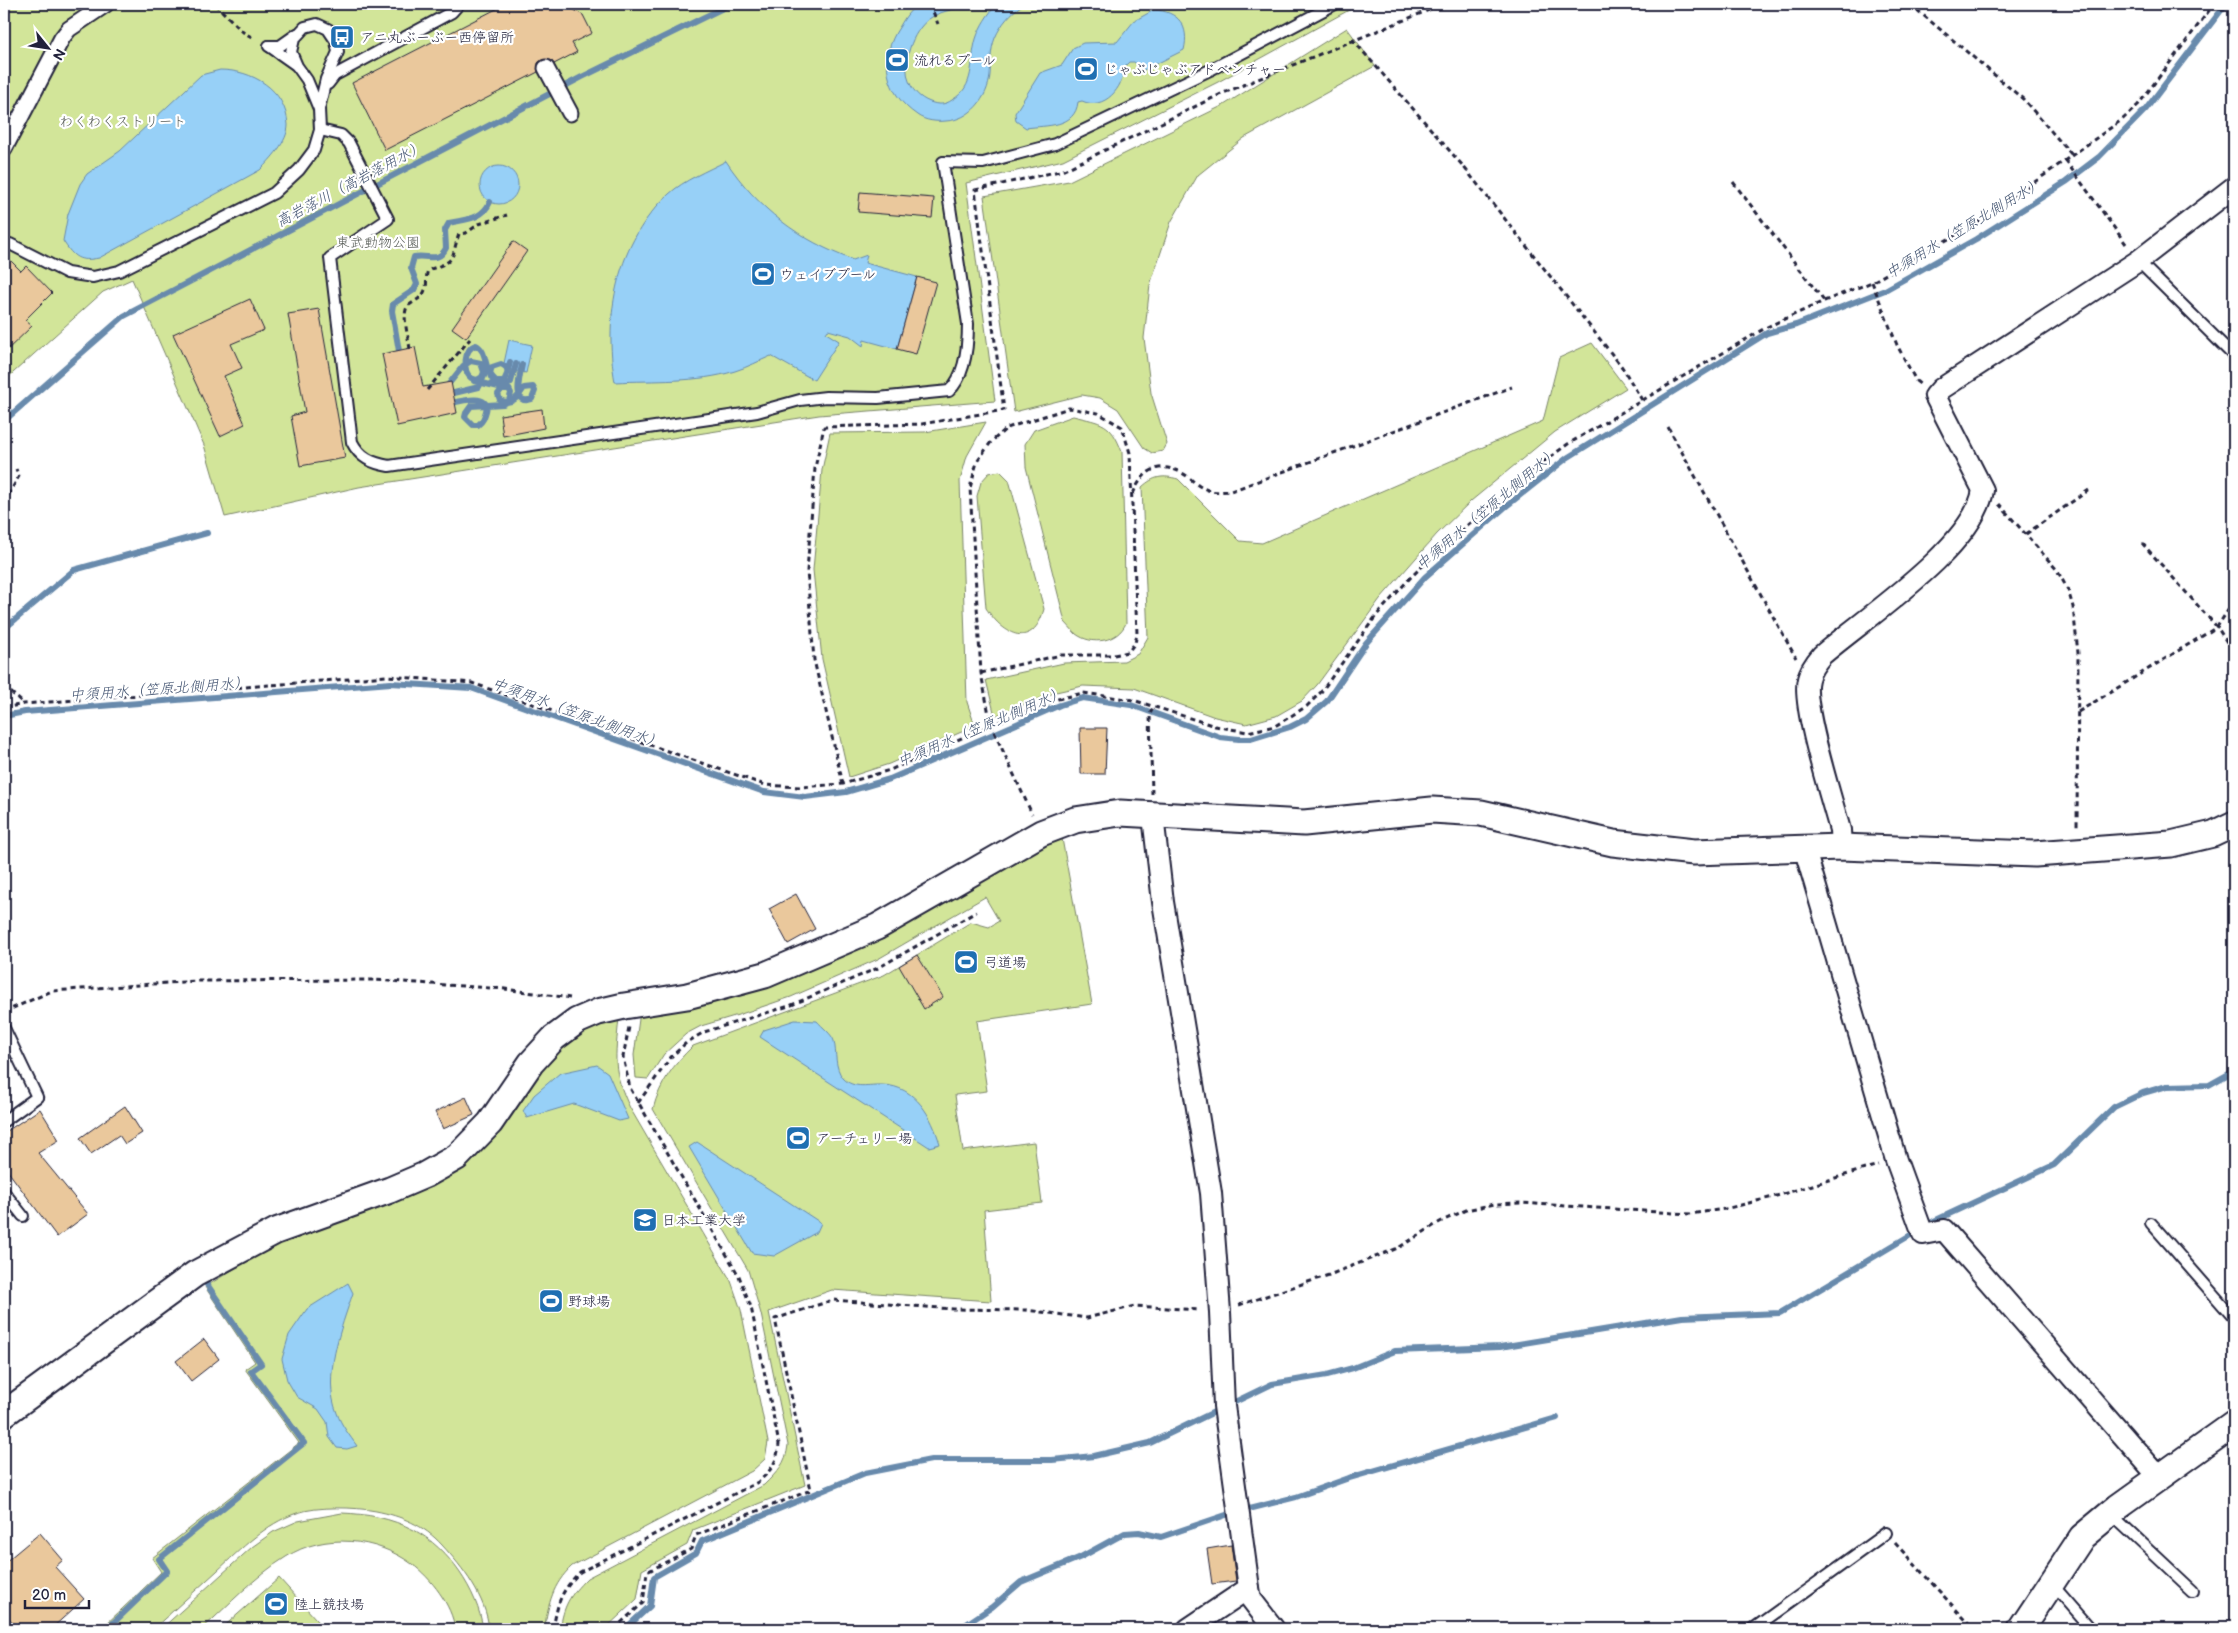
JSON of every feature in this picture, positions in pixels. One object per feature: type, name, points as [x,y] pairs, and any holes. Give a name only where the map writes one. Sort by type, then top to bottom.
[{"type":"street","points":[[4,149],[62,38],[70,29],[106,4]]},
{"type":"street","points":[[546,68],[570,113]]},
{"type":"street","points":[[1841,847],[1840,830],[1807,702],[1808,680],[1822,655],[1935,562],[1970,522],[1982,503],[1984,490],[1935,396],[1941,389],[2138,260],[2234,187]]},
{"type":"street","points":[[1153,806],[1163,902],[1211,1194],[1220,1312],[1224,1406],[1249,1588],[1251,1599],[1274,1629]]},
{"type":"street","points":[[4,1414],[195,1274],[276,1231],[390,1190],[425,1175],[457,1157],[490,1123],[531,1063],[554,1038],[577,1021],[598,1012],[631,1004],[687,996],[774,971],[877,927],[1041,833],[1075,820],[1153,806],[1304,823],[1432,810],[1481,813],[1613,843],[1694,852],[1841,847],[2035,854],[2171,844],[2213,834],[2234,824]]},
{"type":"street","points":[[1804,847],[1896,1160],[1923,1234],[1944,1230],[2159,1478]]},
{"type":"street","points":[[2020,1629],[2050,1581],[2082,1537],[2110,1514],[2234,1424]]},
{"type":"street","points":[[1188,1629],[1249,1588]]},
{"type":"lane","points":[[323,94],[329,81],[335,75],[452,12],[458,4]]},
{"type":"lane","points":[[320,130],[341,135],[349,143],[388,219],[330,258],[352,442],[356,450],[373,463],[389,466],[757,412],[800,400],[826,397],[878,398],[949,391],[956,384],[968,343],[968,324],[943,162],[983,163],[1055,144],[1210,70],[1335,4]]},
{"type":"lane","points":[[269,46],[280,46],[305,27],[317,24],[328,29],[343,55],[349,60],[357,62],[366,59]]},
{"type":"lane","points":[[4,244],[10,244],[67,273],[93,278],[119,271],[274,193],[299,170],[314,150],[320,130],[318,109],[307,80],[297,66],[291,52],[294,39],[305,27]]},
{"type":"lane","points":[[318,109],[338,52],[336,41]]},
{"type":"lane","points":[[269,46],[297,66]]},
{"type":"lane","points":[[2138,260],[2234,356]]},
{"type":"lane","points":[[4,1028],[37,1097],[4,1121]]},
{"type":"lane","points":[[4,1192],[23,1216]]},
{"type":"lane","points":[[2151,1223],[2234,1318]]},
{"type":"lane","points":[[2110,1514],[2193,1591]]},
{"type":"lane","points":[[1753,1629],[1886,1533]]},
{"type":"lane","points":[[2050,1581],[2092,1629]]},
{"type":"path","points":[[215,4],[243,32],[269,46]]},
{"type":"path","points":[[930,4],[938,24]]},
{"type":"path","points":[[843,784],[814,660],[807,571],[815,468],[824,427],[922,424],[1004,410],[975,190],[1064,170],[1221,94],[1352,39],[1444,4]]},
{"type":"path","points":[[1910,4],[2023,99],[2072,155]]},
{"type":"path","points":[[4,708],[24,704],[387,676],[472,683],[765,785],[800,787],[843,784],[890,770],[991,725],[1058,699],[1083,694],[1133,700],[1154,705],[1215,726],[1247,732],[1275,726],[1306,706],[1321,692],[1376,616],[1449,541],[1524,476],[1568,444],[1767,327],[1824,300],[1872,282],[1977,223],[2123,119],[2138,105],[2214,4]]},
{"type":"path","points":[[1352,39],[1464,166],[1622,367],[1642,400]]},
{"type":"path","points":[[2065,160],[2138,260]]},
{"type":"path","points":[[1733,182],[1824,300]]},
{"type":"path","points":[[410,349],[404,313],[408,306],[417,301],[424,293],[428,270],[444,264],[454,256],[459,234],[466,233],[479,224],[508,215]]},
{"type":"path","points":[[1872,282],[1897,345],[1916,381],[1935,396]]},
{"type":"path","points":[[428,390],[470,339]]},
{"type":"path","points":[[1132,497],[1138,480],[1149,470],[1163,468],[1182,473],[1195,485],[1210,492],[1231,491],[1512,387]]},
{"type":"path","points":[[981,673],[1061,655],[1114,655],[1128,652],[1135,643],[1137,634],[1130,453],[1122,427],[1098,413],[1069,408],[1007,428],[991,442],[977,462],[970,488],[981,673],[991,725],[1041,833]]},
{"type":"path","points":[[1668,427],[1808,680]]},
{"type":"path","points":[[4,503],[17,481],[16,469]]},
{"type":"path","points":[[1984,490],[2006,510],[2057,570],[2068,590],[2073,607],[2078,653],[2077,851]]},
{"type":"path","points":[[2026,534],[2089,490]]},
{"type":"path","points":[[2142,543],[2217,628],[2234,653]]},
{"type":"path","points":[[2078,712],[2217,628],[2234,601]]},
{"type":"path","points":[[4,686],[24,704]]},
{"type":"path","points":[[1153,806],[1150,714],[1154,705]]},
{"type":"path","points":[[638,1103],[671,1057],[686,1043],[704,1032],[743,1022],[789,1006],[878,968],[976,912]]},
{"type":"path","points":[[4,1012],[52,991],[128,984],[197,981],[374,980],[550,994],[583,1001],[598,1012]]},
{"type":"path","points":[[553,1629],[558,1604],[565,1587],[580,1572],[758,1482],[771,1470],[778,1458],[779,1444],[751,1307],[740,1276],[630,1088],[623,1057],[631,1004]]},
{"type":"path","points":[[614,1629],[643,1603],[646,1572],[691,1549],[696,1535],[811,1490],[775,1320],[833,1300],[953,1309],[1026,1310],[1086,1318],[1134,1306],[1220,1312],[1329,1275],[1398,1248],[1440,1222],[1466,1210],[1494,1204],[1520,1203],[1690,1214],[1725,1209],[1774,1197],[1896,1160]]},
{"type":"path","points":[[1886,1533],[1974,1629]]},
{"type":"green space","name":"東武動物公園","points":[[4,4],[1360,4],[1218,82],[1063,160],[966,183],[995,401],[819,415],[359,487],[225,517],[204,445],[132,279],[103,292],[4,381]]},
{"type":"green space","points":[[1347,28],[1375,66],[1244,138],[1198,175],[1171,222],[1150,285],[1144,338],[1151,393],[1167,444],[1163,451],[1152,453],[1144,448],[1118,409],[1100,398],[1082,395],[1014,412],[984,196],[1069,181],[1224,105]]},
{"type":"green space","points":[[1592,343],[1626,388],[1555,432],[1471,501],[1437,534],[1380,599],[1317,685],[1302,701],[1276,716],[1246,724],[1215,717],[1134,688],[1083,686],[1056,692],[995,716],[986,680],[1064,663],[1124,661],[1138,654],[1148,637],[1142,487],[1151,481],[1163,477],[1178,479],[1240,541],[1262,543],[1543,421],[1559,358]]},
{"type":"green space","points":[[1073,416],[1104,425],[1114,435],[1122,452],[1126,623],[1111,638],[1097,641],[1082,638],[1065,622],[1026,467],[1025,444],[1034,430]]},
{"type":"green space","points":[[986,422],[967,456],[960,481],[967,702],[975,726],[889,764],[849,777],[822,659],[813,570],[822,470],[830,433],[925,432]]},
{"type":"green space","points":[[1000,471],[1009,480],[1044,609],[1039,622],[1033,630],[1026,634],[1018,634],[1001,626],[986,608],[977,496],[981,482],[989,473]]},
{"type":"green space","points":[[1061,833],[1092,1004],[977,1021],[987,1091],[955,1095],[963,1151],[1034,1142],[1042,1203],[984,1210],[991,1301],[832,1290],[769,1312],[805,1485],[693,1530],[687,1545],[642,1570],[637,1599],[605,1629],[560,1629],[563,1613],[568,1601],[587,1578],[764,1485],[780,1467],[787,1452],[788,1445],[761,1314],[748,1270],[653,1109],[659,1091],[668,1075],[693,1046],[884,975],[971,922],[989,927],[999,921],[985,897],[878,959],[791,997],[701,1026],[686,1034],[664,1054],[648,1079],[636,1078],[634,1055],[640,1012],[689,1008]]},
{"type":"green space","points":[[619,1018],[616,1064],[624,1095],[731,1281],[741,1310],[768,1442],[765,1459],[752,1471],[572,1566],[560,1580],[552,1595],[544,1629],[489,1629],[483,1606],[472,1584],[450,1554],[428,1532],[412,1522],[385,1513],[336,1508],[315,1509],[297,1513],[264,1530],[153,1629],[101,1629],[161,1572],[152,1558],[299,1443],[245,1369],[255,1362],[205,1287],[282,1239],[420,1188],[538,1071],[562,1044],[589,1029]]},
{"type":"green space","points":[[342,1513],[361,1514],[388,1520],[414,1530],[427,1538],[449,1559],[468,1586],[475,1600],[483,1629],[455,1629],[450,1611],[440,1593],[419,1570],[398,1555],[383,1548],[367,1544],[333,1541],[301,1549],[286,1557],[253,1582],[202,1629],[161,1629],[252,1547],[273,1532],[298,1521]]},
{"type":"green space","name":"陸上競技場","points":[[279,1578],[325,1629],[221,1629]]},
{"type":"water","name":"流れるプール","points":[[920,4],[972,4],[932,17],[920,28],[911,44],[907,70],[911,86],[922,98],[930,102],[944,104],[960,94],[965,88],[978,34],[985,20],[997,4],[1024,4],[1007,19],[995,38],[991,52],[989,84],[982,99],[970,112],[955,120],[935,121],[924,119],[917,115],[898,96],[888,74],[887,62],[893,38],[908,13]]},
{"type":"water","name":"じゃぶじゃぶアドベンチャー","points":[[1154,10],[1170,13],[1180,21],[1185,34],[1184,50],[1144,70],[1134,62],[1129,62],[1124,67],[1121,83],[1111,96],[1098,103],[1078,102],[1072,117],[1059,124],[1026,128],[1016,121],[1015,113],[1040,73],[1062,65],[1073,48],[1083,43],[1117,42],[1134,21]]},
{"type":"water","points":[[220,70],[232,71],[255,78],[265,84],[281,101],[286,112],[288,125],[285,137],[274,155],[260,170],[99,258],[82,259],[74,255],[63,241],[68,214],[80,184],[87,174],[120,151],[201,75]]},
{"type":"water","name":"ウェイブプール","points":[[726,161],[738,178],[766,208],[798,233],[833,252],[853,260],[867,255],[865,263],[917,277],[897,349],[864,340],[863,346],[850,336],[828,330],[826,333],[839,341],[814,380],[771,356],[735,371],[706,378],[615,382],[611,331],[613,306],[618,281],[626,257],[637,234],[651,213],[675,189]]},
{"type":"water","points":[[499,166],[506,167],[512,172],[517,178],[517,192],[512,198],[506,203],[499,204],[492,203],[486,198],[481,192],[480,185],[481,178],[486,172],[492,167]]},
{"type":"water","points":[[509,340],[532,345],[526,373],[503,368]]},
{"type":"water","points":[[795,1020],[817,1021],[829,1033],[834,1041],[838,1069],[847,1082],[862,1086],[883,1085],[895,1087],[913,1097],[927,1114],[940,1144],[929,1147],[760,1037],[764,1030]]},
{"type":"water","points":[[597,1065],[608,1073],[628,1119],[619,1121],[574,1104],[527,1118],[523,1111],[534,1095],[560,1073]]},
{"type":"water","points":[[697,1142],[821,1223],[817,1232],[774,1256],[752,1253],[689,1147]]},
{"type":"water","points":[[348,1283],[353,1293],[343,1321],[335,1353],[331,1384],[333,1399],[339,1417],[357,1446],[347,1449],[337,1448],[329,1437],[327,1422],[318,1409],[297,1397],[287,1380],[282,1359],[289,1335],[307,1309]]},
{"type":"building","points":[[506,4],[564,4],[583,15],[592,33],[572,43],[577,52],[554,64],[551,60],[542,60],[538,63],[538,72],[385,150],[352,83]]},
{"type":"building","points":[[860,192],[934,198],[932,218],[858,212]]},
{"type":"building","points":[[513,241],[527,251],[466,338],[452,328]]},
{"type":"building","points":[[4,254],[21,271],[26,266],[52,293],[25,320],[32,326],[4,353]]},
{"type":"building","points":[[917,277],[936,282],[916,354],[897,349]]},
{"type":"building","points":[[250,299],[264,330],[231,344],[242,368],[224,376],[245,424],[220,436],[173,334]]},
{"type":"building","points":[[319,309],[345,458],[300,466],[291,416],[305,412],[288,314]]},
{"type":"building","points":[[415,347],[423,387],[451,382],[457,413],[397,426],[382,354]]},
{"type":"building","points":[[542,409],[544,428],[503,436],[500,415]]},
{"type":"building","points":[[1080,728],[1107,728],[1105,774],[1081,774]]},
{"type":"building","points":[[796,894],[815,929],[788,944],[769,909]]},
{"type":"building","points":[[917,955],[943,997],[924,1009],[899,966]]},
{"type":"building","points":[[466,1097],[474,1115],[443,1129],[435,1112]]},
{"type":"building","points":[[125,1106],[142,1133],[125,1144],[119,1135],[91,1154],[80,1138]]},
{"type":"building","points":[[40,1109],[59,1140],[38,1153],[88,1214],[57,1237],[4,1166],[4,1133]]},
{"type":"building","points":[[204,1339],[219,1359],[191,1381],[176,1361]]},
{"type":"building","points":[[40,1533],[63,1560],[55,1567],[84,1599],[51,1629],[19,1629],[4,1613],[4,1563]]},
{"type":"building","points":[[1231,1545],[1236,1581],[1212,1584],[1207,1549]]},
{"type":"waterway","name":"高岩落川（高岩落用水）","points":[[4,421],[124,316],[582,77],[731,4]]},
{"type":"waterway","name":"中須用水（笠原北側用水）","points":[[4,716],[25,712],[391,683],[471,688],[764,792],[805,797],[846,792],[890,779],[1060,705],[1083,698],[1131,705],[1220,737],[1251,739],[1290,727],[1306,719],[1327,701],[1366,643],[1425,577],[1504,508],[1567,458],[1767,333],[1796,325],[1885,290],[1976,239],[2066,182],[2099,157],[2146,109],[2226,4]]},
{"type":"waterway","points":[[399,351],[392,311],[393,304],[414,290],[417,284],[411,268],[414,257],[440,256],[446,248],[445,230],[449,223],[478,216],[487,208],[490,202]]},
{"type":"waterway","points":[[448,385],[463,366],[471,361],[481,363],[484,372],[482,377],[477,380],[471,378],[465,365],[466,360],[467,355],[469,350],[476,345],[483,352],[489,371],[492,376],[496,381],[504,381],[508,372],[506,367],[501,364],[492,367],[491,371],[490,374],[492,380],[501,383],[505,382],[510,362]]},
{"type":"waterway","points":[[474,381],[503,388],[511,382],[516,364]]},
{"type":"waterway","points":[[447,404],[465,400],[483,402],[486,405],[486,411],[478,425],[473,425],[465,417],[466,413],[471,406],[503,404],[509,401],[511,393],[509,389],[502,389],[498,394],[500,400],[504,402],[508,402],[511,401],[517,397],[519,395],[524,388],[533,387],[535,391],[532,399],[525,400],[521,398],[519,394],[518,389],[522,365]]},
{"type":"waterway","points":[[450,394],[479,387],[485,374]]},
{"type":"waterway","points":[[4,629],[74,570],[207,533]]},
{"type":"waterway","points":[[625,1629],[650,1606],[654,1577],[696,1553],[702,1541],[865,1473],[931,1460],[1052,1460],[1094,1456],[1150,1443],[1272,1384],[1327,1375],[1353,1368],[1395,1351],[1500,1347],[1682,1317],[1780,1313],[1934,1221],[2054,1165],[2114,1107],[2143,1093],[2167,1086],[2209,1085],[2234,1071]]},
{"type":"waterway","points":[[107,1629],[167,1571],[159,1559],[304,1443],[251,1371],[261,1364],[204,1280],[208,1277]]},
{"type":"waterway","points":[[959,1629],[992,1607],[1021,1582],[1081,1557],[1125,1533],[1139,1532],[1161,1537],[1229,1514],[1296,1497],[1349,1478],[1557,1418]]},
{"type":"place","name":"アニ丸ぶーぶー西停留所","points":[[342,37]]},
{"type":"place","name":"流れるプール","points":[[897,60]]},
{"type":"place","name":"じゃぶじゃぶアドベンチャー","points":[[1086,69]]},
{"type":"place","name":"ウェイブプール","points":[[763,274]]},
{"type":"place","name":"弓道場","points":[[966,962]]},
{"type":"place","name":"アーチェリー場","points":[[798,1138]]},
{"type":"place","name":"日本工業大学","points":[[645,1220]]},
{"type":"place","name":"野球場","points":[[551,1301]]},
{"type":"place","name":"陸上競技場","points":[[276,1604]]},
{"type":"park label","name":"わくわくストリート","points":[[123,121]]}]
